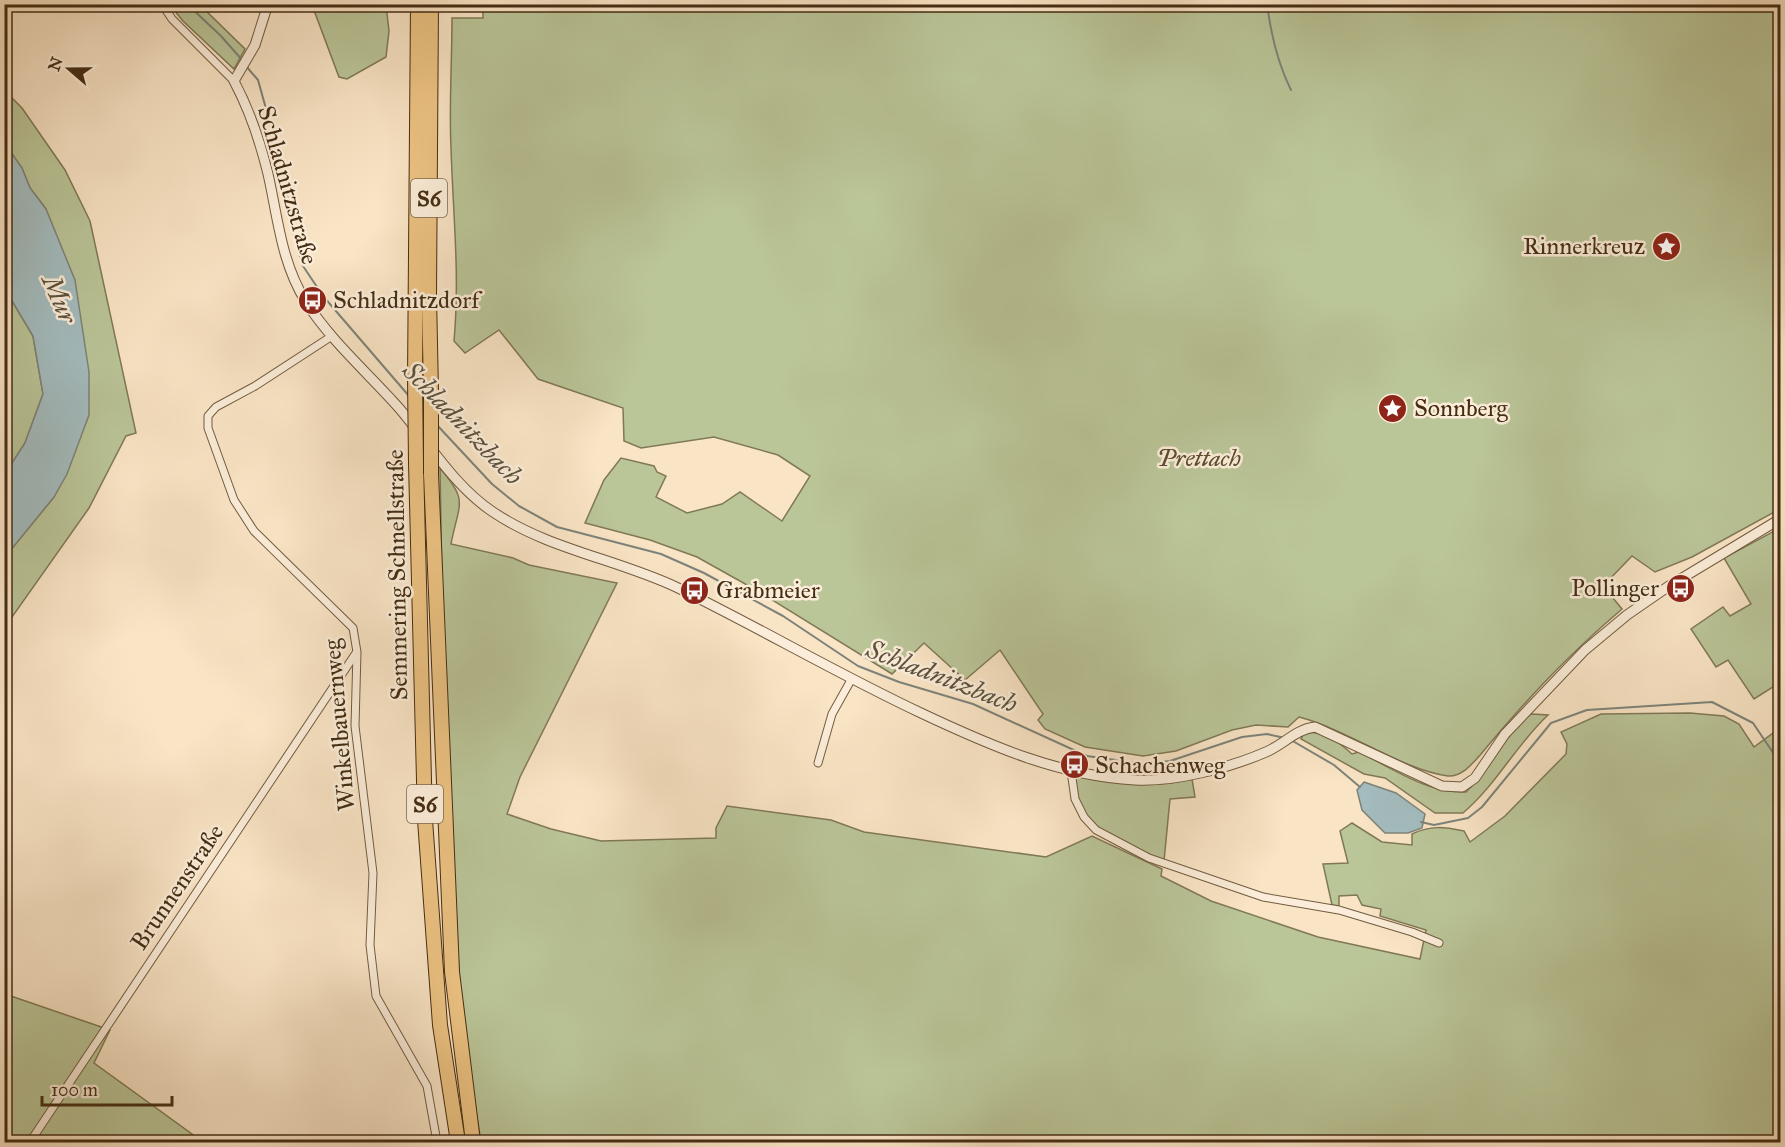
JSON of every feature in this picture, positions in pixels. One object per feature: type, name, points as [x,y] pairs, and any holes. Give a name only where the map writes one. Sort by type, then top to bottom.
[{"type":"highway","name":"Semmering Schnellstraße","points":[[418,4],[415,379],[425,820],[440,1025],[458,1143]]},
{"type":"highway","name":"Semmering Schnellstraße","points":[[431,4],[429,296],[431,474],[452,972],[473,1143]]},
{"type":"street","name":"Schladnitzstraße","points":[[162,4],[172,19],[236,77],[260,144],[289,267],[309,306],[332,336],[397,406],[454,477],[491,511],[548,541],[672,586],[851,680],[979,741],[1071,771],[1139,780],[1173,779],[1264,753],[1300,731],[1315,727],[1328,731],[1442,786],[1462,787],[1475,778],[1505,734],[1585,650],[1659,592],[1780,519]]},
{"type":"street","points":[[236,77],[250,55],[268,4]]},
{"type":"street","name":"Winkelbauernweg","points":[[332,336],[255,386],[216,407],[208,416],[208,428],[234,500],[254,531],[353,628],[357,652],[355,726],[373,873],[370,945],[376,996],[427,1086],[437,1143]]},
{"type":"street","name":"Brunnenstraße","points":[[30,1143],[357,652]]},
{"type":"street","points":[[819,763],[832,714],[851,680]]},
{"type":"street","points":[[1071,771],[1075,799],[1096,830],[1149,858],[1263,897],[1339,910],[1412,932],[1439,943]]},
{"type":"green space","points":[[170,5],[200,5],[245,49],[234,69],[183,21]]},
{"type":"green space","points":[[312,5],[386,5],[389,31],[386,57],[347,79],[339,77]]},
{"type":"green space","name":"Prettach","points":[[483,5],[1780,5],[1780,509],[1692,557],[1655,572],[1632,556],[1603,586],[1622,609],[1548,678],[1471,765],[1453,776],[1412,766],[1337,731],[1299,717],[1288,727],[1256,725],[1232,730],[1176,751],[1143,756],[1085,747],[1045,729],[1038,720],[1043,714],[1000,650],[965,680],[924,643],[892,674],[756,590],[697,557],[650,540],[585,523],[604,480],[621,458],[654,466],[657,472],[666,476],[656,497],[687,513],[722,504],[740,492],[782,521],[810,476],[778,455],[714,437],[641,448],[624,441],[623,408],[538,379],[499,330],[465,353],[454,341],[456,268],[450,132],[452,18],[483,18]]},
{"type":"green space","points":[[5,91],[22,108],[65,170],[90,221],[136,433],[126,436],[89,508],[5,627],[5,557],[54,497],[46,209],[30,188],[22,168],[5,144]]},
{"type":"green space","points":[[5,289],[33,336],[43,394],[25,443],[5,474],[5,397],[8,392],[4,371]]},
{"type":"green space","points":[[440,468],[455,488],[458,496],[459,510],[451,544],[513,558],[529,565],[617,583],[520,777],[507,814],[551,829],[601,841],[716,838],[716,828],[727,806],[831,820],[864,832],[1046,857],[1092,836],[1162,869],[1161,876],[1211,901],[1318,937],[1420,959],[1426,930],[1380,916],[1381,909],[1362,905],[1357,895],[1339,896],[1339,906],[1332,905],[1323,864],[1348,863],[1340,831],[1352,823],[1382,842],[1412,845],[1412,834],[1425,829],[1438,828],[1464,831],[1470,842],[1505,816],[1566,754],[1567,744],[1561,732],[1601,714],[1690,713],[1724,716],[1739,724],[1754,747],[1780,728],[1780,1142],[481,1142],[461,1014],[443,641]]},
{"type":"green space","points":[[1780,528],[1780,690],[1776,685],[1754,699],[1728,660],[1716,667],[1691,629],[1723,607],[1730,616],[1751,604],[1724,558]]},
{"type":"green space","points":[[1531,714],[1548,715],[1486,790],[1463,813],[1435,813],[1385,778],[1364,774],[1301,739],[1304,733],[1318,733],[1336,741],[1352,754],[1359,752],[1425,784],[1452,792],[1466,792],[1521,722]]},
{"type":"green space","points":[[1076,776],[1120,783],[1148,784],[1192,779],[1195,797],[1170,799],[1164,861],[1118,841],[1091,820],[1081,807],[1076,793]]},
{"type":"green space","points":[[5,994],[110,1030],[94,1063],[203,1142],[5,1142]]},
{"type":"water","name":"Mur","points":[[5,144],[22,168],[30,188],[46,209],[75,280],[89,372],[89,415],[67,474],[54,497],[5,557],[5,474],[25,443],[43,394],[33,336],[5,289]]},
{"type":"water","points":[[1364,782],[1396,793],[1425,814],[1422,828],[1408,833],[1385,833],[1362,810],[1357,790]]},
{"type":"waterway","name":"Schladnitzbach","points":[[187,4],[221,36],[243,61]]},
{"type":"waterway","points":[[1267,4],[1275,48],[1291,90]]},
{"type":"waterway","name":"Schladnitzbach","points":[[246,66],[258,80],[282,166],[294,236],[303,266],[323,296],[409,396]]},
{"type":"waterway","name":"Schladnitzbach","points":[[436,424],[492,484],[519,506],[557,527],[661,554],[704,573],[783,616],[858,666],[899,682],[973,704],[1087,756],[1144,764],[1170,761],[1242,737],[1267,734],[1285,738]]},
{"type":"waterway","name":"Schladnitzbach","points":[[1421,822],[1434,825],[1468,818],[1482,807],[1551,723],[1587,710],[1712,702],[1753,723],[1780,763]]},
{"type":"waterway","name":"Schladnitzbach","points":[[1291,740],[1334,765],[1360,787]]},
{"type":"place","name":"Rinnerkreuz","points":[[1666,246]]},
{"type":"place","name":"Schladnitzdorf","points":[[312,300]]},
{"type":"place","name":"Sonnberg","points":[[1393,408]]},
{"type":"place","name":"Pollinger","points":[[1680,588]]},
{"type":"place","name":"Grabmeier","points":[[695,590]]},
{"type":"place","name":"Schachenweg","points":[[1074,765]]}]
